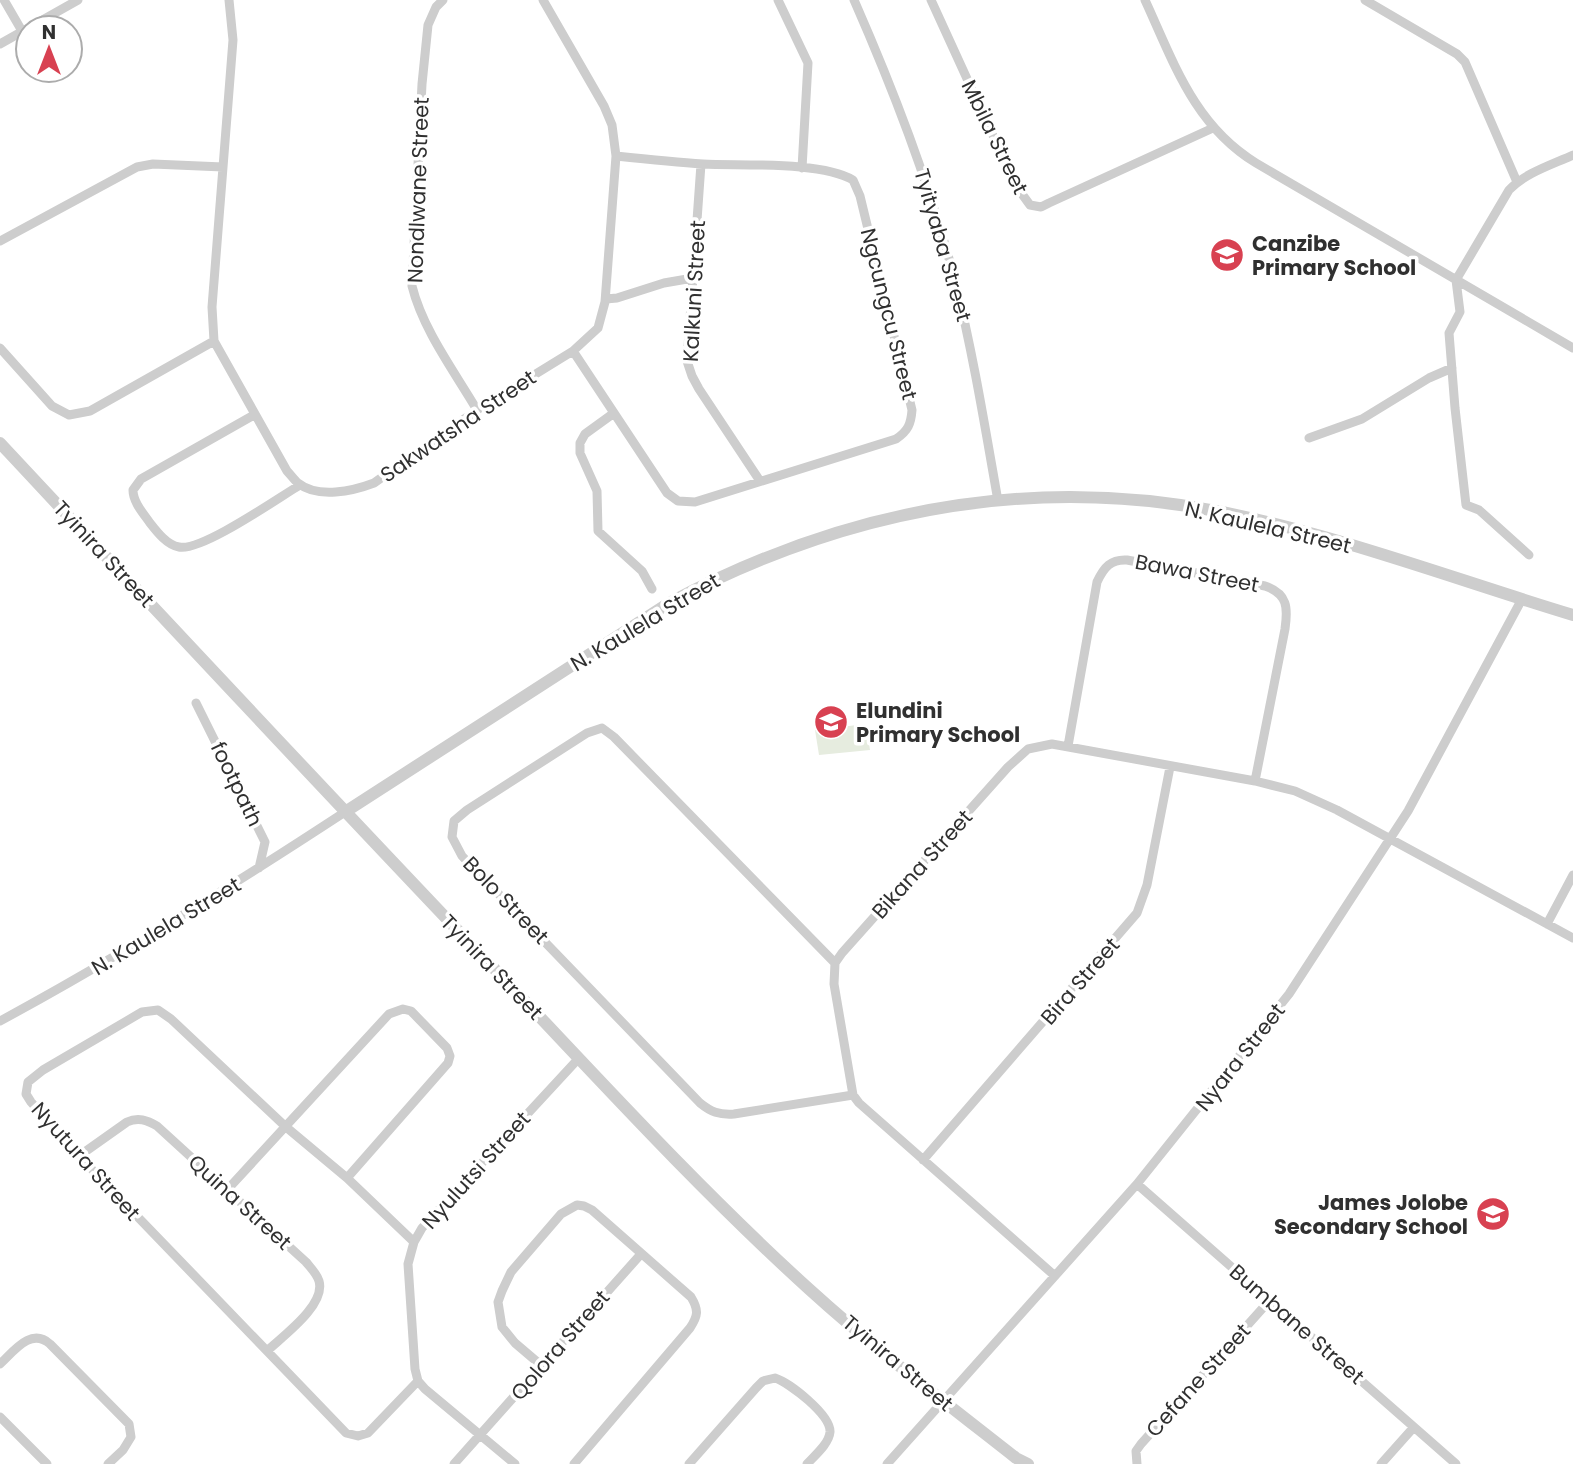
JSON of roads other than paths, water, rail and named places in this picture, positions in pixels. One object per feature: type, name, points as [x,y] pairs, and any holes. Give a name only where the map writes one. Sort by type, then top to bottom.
[{"type":"street","points":[[5,0],[14,16]]},
{"type":"street","points":[[53,14],[78,0]]},
{"type":"street","points":[[229,0],[233,40],[212,307],[214,341],[287,471],[300,485],[220,533],[185,548],[167,542],[136,502],[133,490],[141,479],[254,415]]},
{"type":"street","name":"Nondlwane Street","points":[[443,0],[436,7],[428,25],[422,84],[412,286],[415,299],[435,340],[477,410]]},
{"type":"street","name":"Sakwatsha Street","points":[[300,485],[335,492],[357,490],[374,483],[477,410],[573,351],[598,328],[606,299],[616,156],[612,125],[604,106],[543,0]]},
{"type":"street","points":[[778,0],[808,63],[802,168]]},
{"type":"street","name":"Tyityaba Street","points":[[854,0],[911,137],[954,279],[976,373],[998,501]]},
{"type":"street","name":"Mbila Street","points":[[931,0],[1016,186],[1030,205],[1041,206],[1049,203],[1213,128]]},
{"type":"street","points":[[1145,0],[1187,90],[1213,128],[1243,156],[1573,348]]},
{"type":"street","points":[[1365,0],[1457,54],[1465,62],[1517,182]]},
{"type":"street","points":[[1529,555],[1479,510],[1466,505],[1449,333],[1460,312],[1456,280],[1502,200],[1517,182],[1573,155]]},
{"type":"street","name":"Ngcungcu Street","points":[[573,351],[667,492],[678,501],[695,502],[896,439],[905,433],[912,418],[857,187],[848,177],[802,168],[701,164],[616,156]]},
{"type":"street","points":[[0,241],[137,167],[153,164],[223,167]]},
{"type":"street","name":"Kalkuni Street","points":[[701,164],[687,361],[692,376],[760,481]]},
{"type":"street","points":[[606,299],[617,299],[664,283],[692,278]]},
{"type":"street","points":[[0,348],[52,406],[69,415],[90,411],[214,341]]},
{"type":"street","points":[[1309,438],[1362,419],[1429,378],[1452,368]]},
{"type":"street","points":[[614,413],[585,435],[580,443],[580,453],[597,491],[598,531],[642,571],[652,589]]},
{"type":"street","name":"Tyinira Street","points":[[0,443],[646,1129],[808,1288],[943,1402],[1022,1462]]},
{"type":"street","name":"N. Kaulela Street","points":[[0,1021],[89,973],[260,868],[669,603],[754,561],[849,528],[923,512],[998,501],[1096,498],[1177,505],[1301,531],[1573,615]]},
{"type":"street","name":"Bawa Street","points":[[1068,746],[1097,582],[1107,565],[1112,562],[1119,559],[1140,562],[1265,586],[1275,589],[1284,599],[1287,613],[1285,629],[1255,781]]},
{"type":"street","name":"Nyara Street","points":[[887,1464],[1137,1184],[1289,994],[1391,839],[1424,783],[1522,599]]},
{"type":"street","name":"footpath","points":[[196,703],[265,842],[260,868]]},
{"type":"street","name":"Bolo Street","points":[[835,963],[623,746],[602,728],[587,733],[454,821],[452,837],[462,856],[710,1111],[721,1115],[734,1114],[853,1095]]},
{"type":"street","name":"Bikana Street","points":[[835,963],[1018,757],[1039,745],[1068,746],[1255,781],[1315,798],[1391,839]]},
{"type":"street","name":"Bira Street","points":[[923,1160],[1137,913],[1147,885],[1170,767]]},
{"type":"street","points":[[1391,839],[1573,938]]},
{"type":"street","points":[[1547,924],[1573,875]]},
{"type":"street","points":[[835,963],[835,991],[853,1095],[867,1111],[1055,1276]]},
{"type":"street","points":[[226,1190],[389,1014],[403,1009],[411,1012],[447,1048],[450,1056],[448,1063],[347,1178]]},
{"type":"street","name":"Nyutura Street","points":[[414,1242],[347,1178],[158,1010],[142,1012],[43,1070],[28,1082],[26,1094],[31,1102],[79,1156],[346,1433],[358,1436],[368,1433],[418,1381]]},
{"type":"street","name":"Nyulutsi Street","points":[[418,1381],[413,1352],[408,1265],[414,1242],[432,1216],[579,1058]]},
{"type":"street","name":"Quina Street","points":[[79,1156],[127,1122],[148,1121],[163,1131],[301,1257],[320,1282],[320,1293],[316,1303],[267,1351]]},
{"type":"street","name":"Bumbane Street","points":[[1137,1184],[1457,1464]]},
{"type":"street","points":[[542,1366],[515,1343],[502,1327],[498,1302],[511,1272],[561,1214],[568,1208],[584,1206],[592,1210],[691,1297],[698,1311],[696,1319],[574,1464]]},
{"type":"street","name":"Qolora Street","points":[[454,1464],[641,1254]]},
{"type":"street","name":"Cefane Street","points":[[1137,1464],[1136,1451],[1140,1444],[1270,1300]]},
{"type":"street","points":[[0,1364],[32,1338],[44,1339],[50,1344],[129,1424],[131,1437],[123,1450],[108,1464]]},
{"type":"street","points":[[689,1464],[756,1388],[763,1381],[775,1378],[791,1386],[829,1425],[826,1442],[807,1464]]},
{"type":"street","points":[[418,1381],[425,1390],[515,1464]]},
{"type":"street","points":[[0,1418],[47,1464]]},
{"type":"street","points":[[1381,1464],[1414,1427]]},
{"type":"place","name":"Canzibe Primary School","points":[[1227,255]]},
{"type":"place","name":"Elundini Primary School","points":[[831,722]]},
{"type":"place","name":"James Jolobe Secondary School","points":[[1493,1214]]}]
